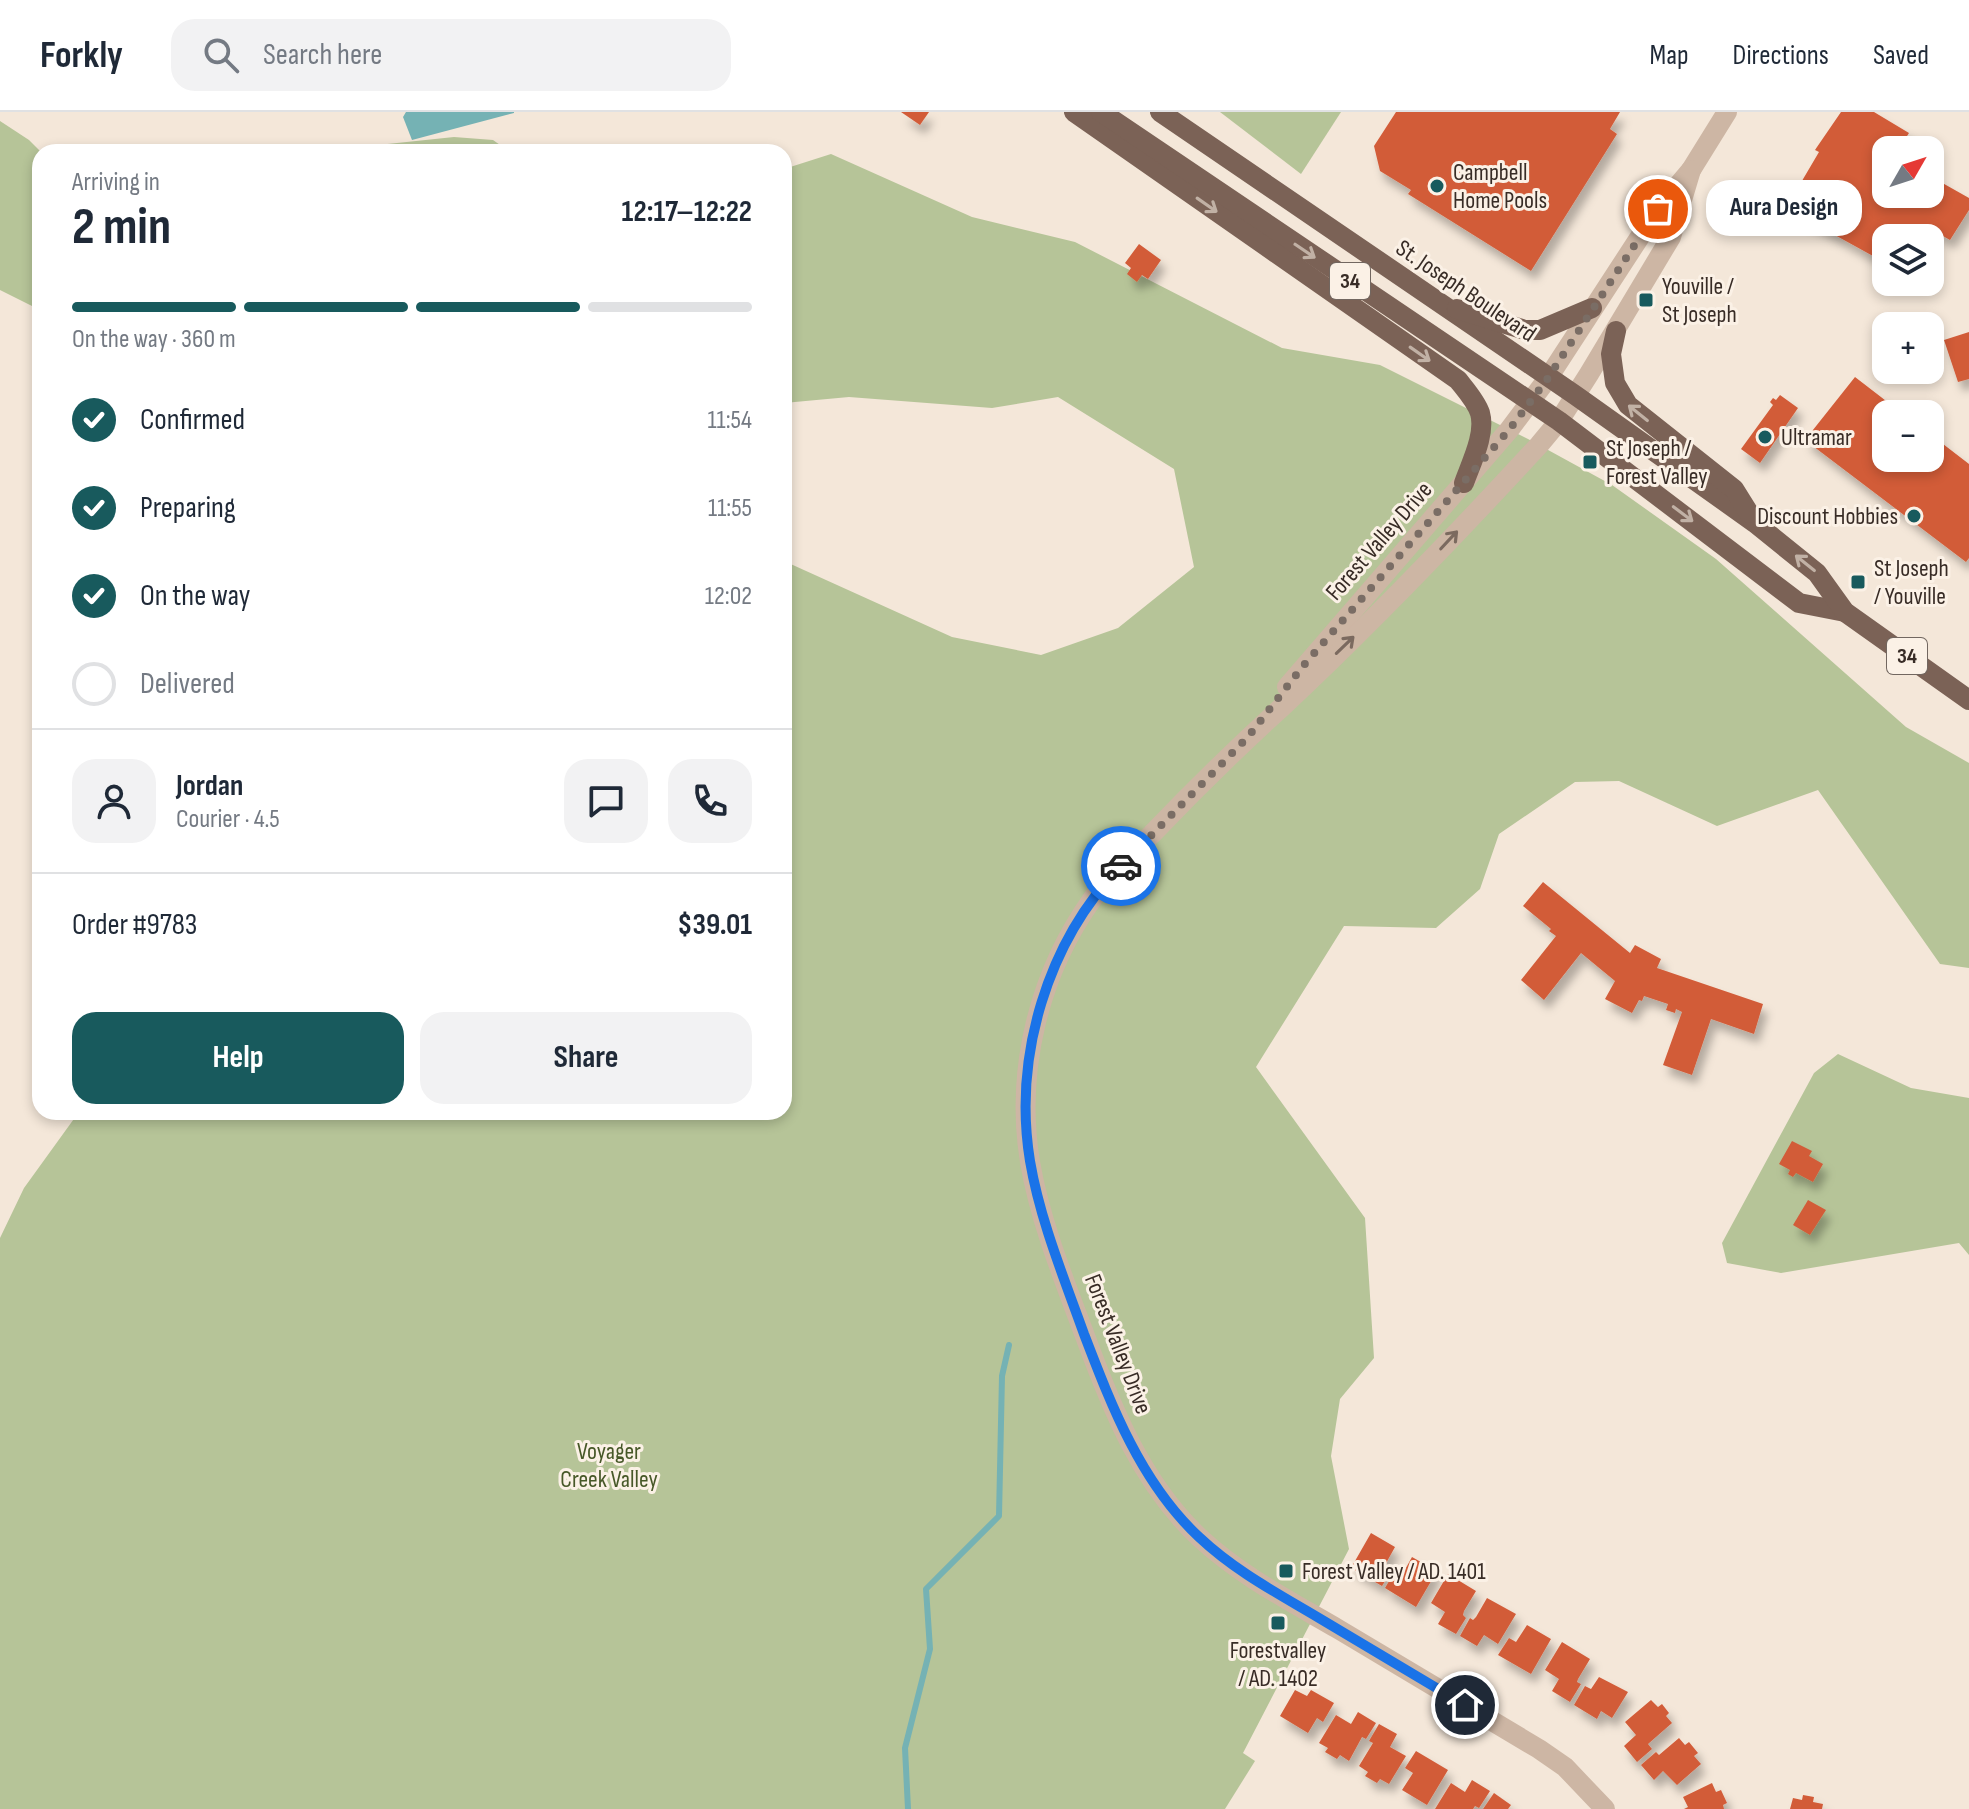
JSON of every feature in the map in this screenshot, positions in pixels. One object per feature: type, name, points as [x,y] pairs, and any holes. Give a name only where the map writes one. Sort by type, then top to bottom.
[{"type":"main road","points":[[1074,112],[1458,380],[1480,413],[1477,442],[1464,483]]},
{"type":"main road","name":"St. Joseph Boulevard","points":[[1101,112],[1559,421],[1799,603],[1845,612]]},
{"type":"main road","name":"St. Joseph Boulevard","points":[[1160,112],[1434,302],[1575,395],[1755,523],[1817,573],[1845,612],[1969,700]]},
{"type":"main road","points":[[1434,302],[1525,330],[1540,330],[1592,308]]},
{"type":"main road","points":[[1616,331],[1611,354],[1615,383],[1628,405],[1734,489],[1755,523]]},
{"type":"street","points":[[1691,170],[1727,112]]},
{"type":"street","name":"Forest Valley Drive","points":[[1248,737],[1303,666],[1464,483],[1530,402],[1658,209],[1691,170]]},
{"type":"street","name":"Forest Valley Drive","points":[[1605,1809],[1565,1767],[1539,1749],[1250,1579],[1199,1537],[1156,1485],[1130,1444],[1104,1387],[1041,1210],[1030,1162],[1026,1093],[1031,1042],[1051,975],[1070,935],[1109,878],[1248,737],[1395,597],[1559,421],[1671,237],[1691,170]]},
{"type":"green space","points":[[1220,112],[1341,112],[1301,174]]},
{"type":"green space","points":[[0,121],[33,144],[32,306],[0,290]]},
{"type":"green space","points":[[454,137],[493,140],[499,144],[388,144]]},
{"type":"green space","name":"Voyager Creek Valley","points":[[831,154],[972,217],[1075,242],[1282,348],[1380,365],[1612,485],[1716,559],[1906,727],[1969,763],[1969,968],[1940,964],[1818,790],[1717,826],[1619,781],[1575,782],[1499,834],[1480,889],[1436,928],[1344,926],[1256,1067],[1365,1218],[1374,1358],[1340,1399],[1331,1456],[1349,1549],[1243,1753],[1255,1761],[1225,1809],[0,1809],[0,1238],[24,1188],[73,1120],[792,1120],[792,565],[952,637],[1041,655],[1118,628],[1194,567],[1174,469],[1058,397],[992,408],[849,397],[792,402],[792,166]]},
{"type":"green space","points":[[1838,1054],[1911,1088],[1969,1098],[1969,1255],[1959,1243],[1781,1273],[1727,1263],[1722,1243],[1814,1073]]},
{"type":"water","points":[[406,112],[514,113],[412,140],[403,117]]},
{"type":"building","points":[[901,112],[929,112],[920,125]]},
{"type":"building","points":[[1396,112],[1620,112],[1610,129],[1617,134],[1531,271],[1408,194],[1411,190],[1380,171],[1374,146]]},
{"type":"building","points":[[1841,112],[1874,112],[1909,133],[1907,136],[1872,136],[1872,208],[1944,208],[1944,184],[1969,198],[1969,210],[1950,240],[1944,237],[1944,224],[1872,224],[1872,255],[1786,208],[1819,152],[1815,150]]},
{"type":"building","points":[[1139,244],[1161,260],[1148,279],[1142,275],[1137,282],[1127,274],[1131,268],[1125,263]]},
{"type":"building","points":[[1969,332],[1969,379],[1958,382],[1944,340]]},
{"type":"building","points":[[1855,377],[1885,400],[1872,400],[1872,472],[1944,472],[1944,445],[1969,464],[1969,558],[1966,562],[1805,440]]},
{"type":"building","name":"Ultramar","points":[[1780,395],[1798,408],[1760,463],[1741,449],[1773,405],[1770,402]]},
{"type":"building","points":[[1543,882],[1630,953],[1635,945],[1661,959],[1657,968],[1763,1004],[1754,1034],[1711,1019],[1692,1075],[1663,1065],[1682,1012],[1666,1010],[1668,1004],[1644,996],[1632,1013],[1605,999],[1615,981],[1581,953],[1544,1000],[1521,980],[1556,936],[1523,906]]},
{"type":"building","points":[[1792,1141],[1812,1151],[1809,1156],[1823,1164],[1813,1182],[1796,1173],[1793,1177],[1788,1174],[1790,1170],[1779,1164]]},
{"type":"building","points":[[1808,1200],[1826,1210],[1810,1235],[1793,1225]]},
{"type":"building","points":[[1371,1533],[1395,1547],[1385,1565],[1392,1570],[1382,1586],[1351,1568]]},
{"type":"building","points":[[1412,1557],[1437,1571],[1416,1607],[1385,1588],[1395,1571],[1402,1575]]},
{"type":"building","points":[[1448,1574],[1476,1591],[1464,1611],[1466,1618],[1456,1634],[1438,1624],[1445,1612],[1431,1603]]},
{"type":"building","points":[[1487,1598],[1516,1614],[1498,1644],[1484,1635],[1477,1646],[1460,1636]]},
{"type":"building","points":[[1527,1625],[1551,1639],[1531,1674],[1498,1655],[1509,1638],[1516,1642]]},
{"type":"building","points":[[1562,1642],[1590,1659],[1578,1679],[1577,1682],[1581,1684],[1570,1702],[1552,1691],[1559,1679],[1545,1670]]},
{"type":"building","points":[[1599,1677],[1628,1692],[1612,1718],[1601,1711],[1597,1719],[1574,1705],[1585,1686],[1591,1689]]},
{"type":"building","points":[[1295,1690],[1307,1696],[1311,1690],[1334,1703],[1323,1722],[1317,1718],[1308,1733],[1280,1716]]},
{"type":"building","points":[[1651,1700],[1658,1707],[1662,1704],[1672,1723],[1648,1744],[1652,1749],[1637,1762],[1624,1746],[1636,1735],[1625,1722]]},
{"type":"building","points":[[1358,1712],[1376,1723],[1366,1739],[1362,1737],[1349,1761],[1340,1755],[1337,1759],[1325,1752],[1328,1748],[1319,1743],[1336,1715],[1351,1724]]},
{"type":"building","points":[[1379,1724],[1397,1734],[1390,1747],[1406,1756],[1389,1784],[1380,1779],[1377,1783],[1365,1776],[1368,1772],[1359,1766],[1373,1743],[1369,1741]]},
{"type":"building","points":[[1679,1738],[1685,1745],[1689,1742],[1698,1753],[1694,1756],[1701,1764],[1677,1785],[1663,1771],[1654,1780],[1641,1765]]},
{"type":"building","points":[[1416,1751],[1448,1770],[1427,1805],[1402,1790],[1413,1773],[1405,1768]]},
{"type":"building","points":[[1472,1780],[1490,1791],[1479,1808],[1435,1809],[1451,1783],[1465,1792]]},
{"type":"building","points":[[1712,1783],[1716,1792],[1721,1790],[1727,1803],[1723,1805],[1724,1809],[1684,1809],[1688,1807],[1683,1797]]},
{"type":"building","points":[[1494,1793],[1511,1805],[1508,1809],[1483,1809]]},
{"type":"building","points":[[1803,1795],[1814,1797],[1813,1802],[1823,1804],[1822,1809],[1790,1809],[1793,1798],[1802,1800]]},
{"type":"waterway","points":[[908,1809],[905,1748],[930,1649],[926,1589],[999,1516],[1002,1376],[1009,1345]]},
{"type":"way so far","points":[[1121,866],[1248,737],[1303,666],[1509,430],[1548,378],[1658,209]]},
{"type":"place","name":"Campbell Home Pools","points":[[1437,186]]},
{"type":"place","name":"Aura Design","points":[[1658,209]]},
{"type":"place","name":"Youville / St Joseph","points":[[1646,300]]},
{"type":"place","name":"Ultramar","points":[[1765,437]]},
{"type":"place","name":"St Joseph / Forest Valley","points":[[1590,462]]},
{"type":"place","name":"Discount Hobbies","points":[[1914,516]]},
{"type":"place","name":"St Joseph / Youville","points":[[1858,582]]},
{"type":"place","name":"Forest Valley / AD. 1401","points":[[1286,1571]]},
{"type":"place","name":"Forestvalley / AD. 1402","points":[[1278,1623]]},
{"type":"route","points":[[1121,866],[1082,915],[1051,975],[1031,1042],[1026,1093],[1030,1162],[1041,1210],[1109,1400],[1130,1444],[1156,1485],[1199,1537],[1250,1579],[1465,1705]]}]
